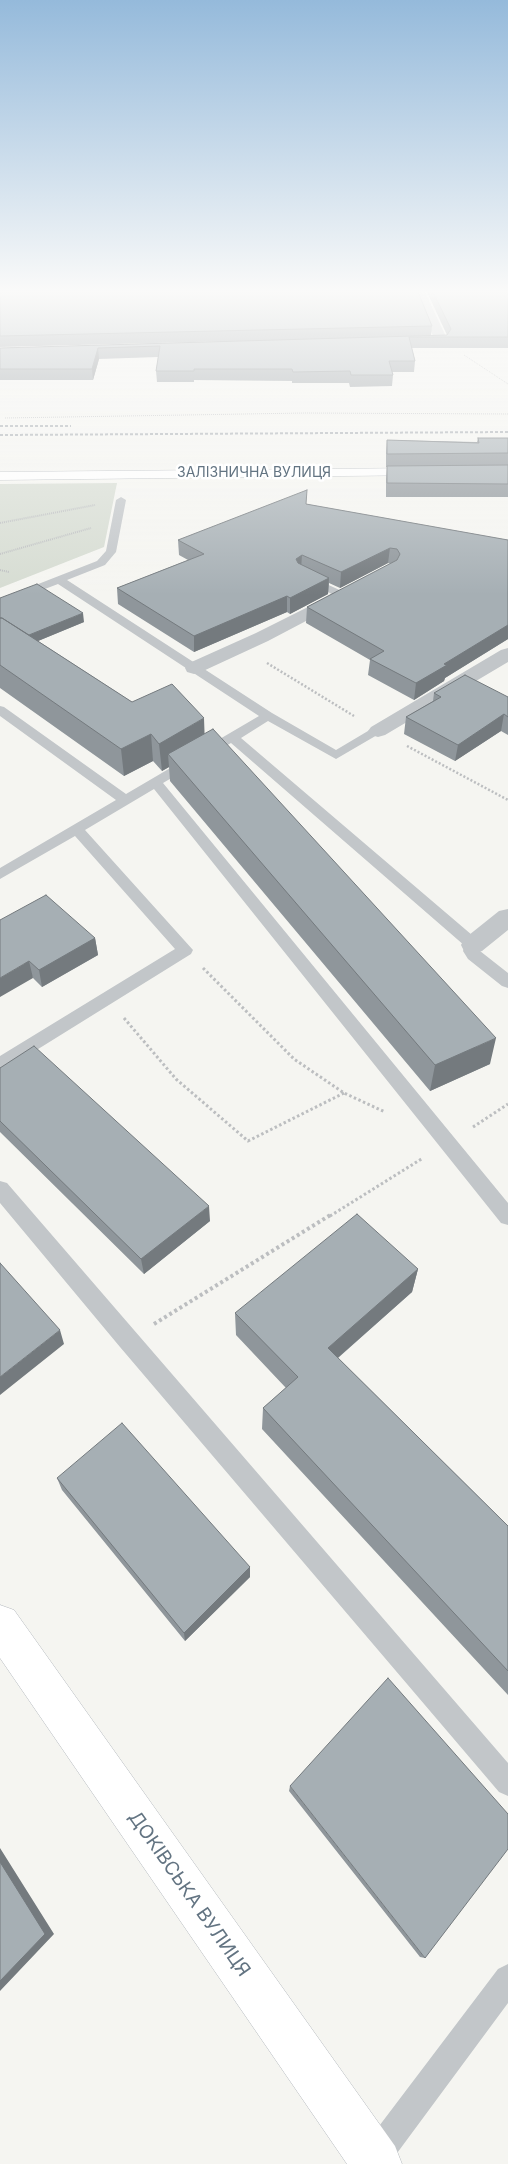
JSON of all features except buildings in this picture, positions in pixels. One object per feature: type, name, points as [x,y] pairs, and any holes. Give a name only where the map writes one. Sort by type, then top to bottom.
[{"type":"street","name":"ЗАЛІЗНИЧНА ВУЛИЦЯ","points":[[0,476],[440,472]]},
{"type":"street","points":[[194,668],[350,591]]},
{"type":"street","points":[[378,731],[508,654]]},
{"type":"street","points":[[473,945],[508,917]]},
{"type":"street","name":"ДОКІВСЬКА ВУЛИЦЯ","points":[[0,1624],[375,2162]]},
{"type":"lane","points":[[0,603],[101,563],[111,552],[121,500]]},
{"type":"lane","points":[[302,576],[350,591]]},
{"type":"lane","points":[[59,580],[268,716],[336,755],[378,731]]},
{"type":"lane","points":[[0,710],[125,800]]},
{"type":"lane","points":[[3,866],[76,829],[268,716]]},
{"type":"lane","points":[[232,737],[473,945],[471,951],[508,982]]},
{"type":"lane","points":[[155,782],[508,1217]]},
{"type":"lane","points":[[0,1064],[185,950],[76,829]]},
{"type":"lane","points":[[0,1189],[127,1340],[508,1783]]},
{"type":"lane","points":[[375,2162],[508,1979]]},
{"type":"path","points":[[5,418],[305,413],[508,414]]},
{"type":"path","points":[[0,523],[26,516],[121,500]]},
{"type":"path","points":[[0,554],[117,521]]},
{"type":"path","points":[[241,646],[378,731],[508,800]]},
{"type":"path","points":[[185,950],[294,1059],[344,1093],[387,1114]]},
{"type":"path","points":[[106,997],[176,1079],[248,1141],[344,1093]]},
{"type":"path","points":[[127,1340],[448,1143],[508,1104]]},
{"type":"shaded area","points":[[117,483],[104,547],[0,588],[0,484]]},
{"type":"railway","points":[[0,426],[71,426]]},
{"type":"railway","points":[[0,435],[508,432]]}]
